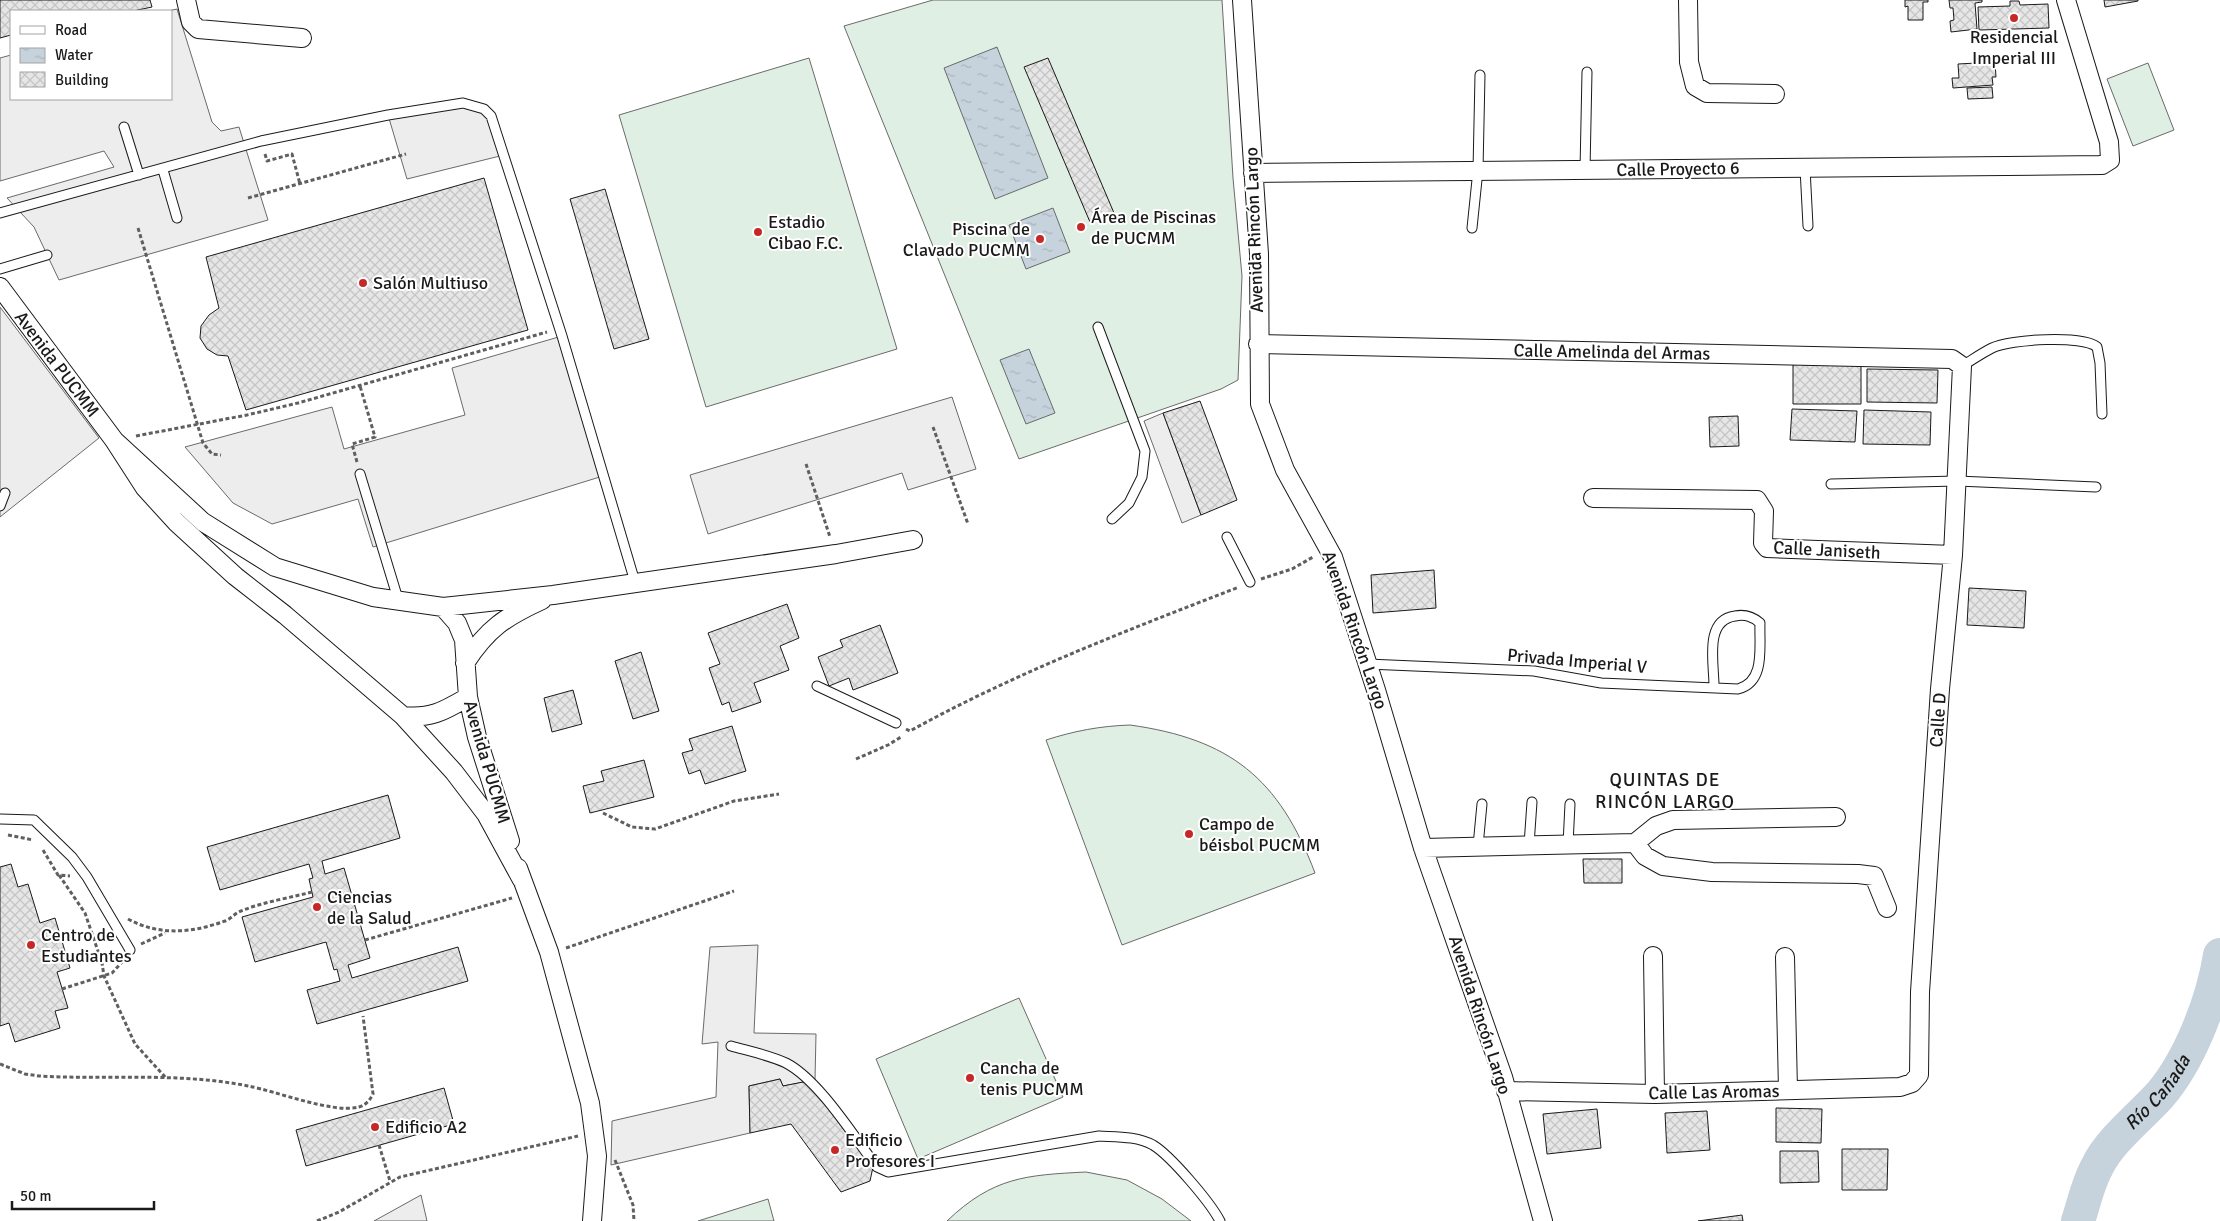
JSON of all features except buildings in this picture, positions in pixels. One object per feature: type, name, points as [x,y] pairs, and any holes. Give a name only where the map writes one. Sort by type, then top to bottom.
[{"type":"street","points":[[186,0],[191,22],[198,29],[302,38]]},
{"type":"street","name":"Avenida Rincón Largo","points":[[1242,0],[1258,254],[1260,404],[1285,470],[1328,548],[1367,664],[1423,848],[1503,1077],[1543,1221]]},
{"type":"street","points":[[1688,0],[1690,62],[1696,86],[1707,93],[1775,94]]},
{"type":"street","name":"Calle Proyecto 6","points":[[1253,172],[2102,165],[2110,160],[2109,142],[2066,0]]},
{"type":"street","name":"Avenida PUCMM","points":[[0,287],[114,440],[145,488],[176,522],[235,576],[285,614],[403,716],[454,772],[486,814],[525,887]]},
{"type":"street","name":"Calle Amelinda del Armas","points":[[1258,344],[1952,359],[1962,366]]},
{"type":"street","name":"Calle D","points":[[1919,1075],[1921,972],[1940,699],[1953,555],[1962,366]]},
{"type":"street","name":"Avenida PUCMM","points":[[114,440],[203,522],[275,567],[373,596],[443,607],[458,624],[464,640],[468,698],[477,737],[525,887],[552,962],[590,1103],[597,1156],[592,1221]]},
{"type":"street","name":"Calle Janiseth","points":[[1593,498],[1757,500],[1764,511],[1763,543],[1767,548],[1953,555]]},
{"type":"street","points":[[443,607],[553,595],[836,554],[913,540]]},
{"type":"street","points":[[465,663],[481,639],[510,615],[553,595]]},
{"type":"street","points":[[403,716],[417,718],[438,714],[468,698]]},
{"type":"street","points":[[1423,848],[1635,843],[1656,826],[1673,820],[1836,817]]},
{"type":"street","points":[[1635,843],[1645,856],[1663,866],[1712,872],[1874,876],[1886,908]]},
{"type":"street","points":[[1653,956],[1655,1094]]},
{"type":"street","points":[[1786,957],[1788,1090]]},
{"type":"street","name":"Calle Las Aromas","points":[[1506,1091],[1655,1094],[1900,1087],[1912,1083],[1919,1075]]},
{"type":"lane","points":[[1585,170],[1587,72]]},
{"type":"lane","points":[[1472,228],[1478,170],[1480,76]]},
{"type":"lane","points":[[0,213],[163,170],[261,141],[388,115],[463,103],[484,109],[493,124],[560,329],[635,582]]},
{"type":"lane","points":[[124,127],[139,175]]},
{"type":"lane","points":[[1805,168],[1808,226]]},
{"type":"lane","points":[[163,170],[177,218]]},
{"type":"lane","points":[[0,269],[47,255]]},
{"type":"lane","points":[[1098,328],[1145,451],[1142,477],[1129,503],[1112,518]]},
{"type":"lane","points":[[1962,366],[1993,347],[2027,340],[2086,341],[2097,348],[2100,363],[2102,414]]},
{"type":"lane","points":[[360,474],[398,600]]},
{"type":"lane","points":[[1831,484],[1958,481],[2096,487]]},
{"type":"lane","points":[[0,506],[5,493]]},
{"type":"lane","points":[[1226,537],[1250,582]]},
{"type":"lane","name":"Privada Imperial V","points":[[1367,664],[1534,671],[1601,683],[1738,688],[1751,684],[1757,676],[1760,623],[1748,616],[1740,615],[1726,618],[1718,623],[1714,633],[1714,686]]},
{"type":"lane","points":[[816,686],[896,723]]},
{"type":"lane","points":[[1529,845],[1532,802]]},
{"type":"lane","points":[[1478,846],[1482,804]]},
{"type":"lane","points":[[1568,844],[1570,804]]},
{"type":"lane","points":[[0,819],[34,820],[72,857],[87,877],[130,950]]},
{"type":"lane","points":[[731,1046],[773,1058],[799,1072],[830,1104],[878,1167],[888,1172],[1099,1136],[1131,1137],[1153,1146],[1193,1184],[1214,1210],[1220,1221]]},
{"type":"path","points":[[261,141],[267,161],[292,154],[300,184]]},
{"type":"path","points":[[248,198],[406,154]]},
{"type":"path","points":[[138,228],[206,449],[212,454],[221,456]]},
{"type":"path","points":[[114,440],[247,416],[560,329]]},
{"type":"path","points":[[360,386],[375,437],[352,444],[360,474]]},
{"type":"path","points":[[933,427],[968,524]]},
{"type":"path","points":[[806,464],[836,554]]},
{"type":"path","points":[[856,759],[888,745],[948,710],[1113,636],[1250,582],[1292,569],[1328,548]]},
{"type":"path","points":[[896,723],[910,731]]},
{"type":"path","points":[[603,813],[632,827],[655,829],[734,801],[779,794]]},
{"type":"path","points":[[0,833],[32,839],[42,848],[58,875],[85,913],[104,976],[135,1044],[166,1078]]},
{"type":"path","points":[[58,875],[87,877]]},
{"type":"path","points":[[365,940],[525,887]]},
{"type":"path","points":[[563,949],[734,891]]},
{"type":"path","points":[[125,917],[140,925],[165,932],[193,930],[227,921],[239,912],[312,892]]},
{"type":"path","points":[[62,989],[112,973],[122,964],[130,950],[165,932]]},
{"type":"path","points":[[0,1064],[18,1072],[38,1076],[166,1078],[247,1086],[337,1107],[359,1107],[368,1102],[373,1094],[363,1016]]},
{"type":"path","points":[[317,1221],[340,1212],[390,1181],[425,1171],[594,1134]]},
{"type":"path","points":[[379,1145],[390,1181]]},
{"type":"path","points":[[615,1158],[633,1205],[634,1221]]},
{"type":"green space","name":"Área de Piscinas de PUCMM","points":[[933,0],[1222,0],[1233,178],[1242,276],[1238,380],[1221,389],[1019,459],[844,26]]},
{"type":"green space","name":"Estadio Cibao F.C.","points":[[809,58],[897,349],[706,407],[619,115]]},
{"type":"green space","points":[[2148,63],[2174,130],[2133,146],[2107,79]]},
{"type":"green space","name":"Campo de béisbol PUCMM","points":[[1130,725],[1165,731],[1196,741],[1223,753],[1246,769],[1267,788],[1285,812],[1301,840],[1315,873],[1122,945],[1046,740],[1087,729]]},
{"type":"green space","name":"Cancha de tenis PUCMM","points":[[1019,998],[1063,1097],[918,1159],[876,1059]]},
{"type":"green space","points":[[1086,1172],[1127,1180],[1162,1199],[1191,1221],[947,1221],[980,1195],[1011,1181],[1028,1177]]},
{"type":"green space","points":[[768,1199],[774,1221],[698,1221]]},
{"type":"shaded area","points":[[177,9],[212,122],[221,131],[239,127],[268,220],[59,280],[34,227],[7,198],[114,167],[104,151],[0,181],[0,58],[10,55],[10,100],[172,100],[172,10]]},
{"type":"shaded area","points":[[463,103],[484,109],[504,155],[407,179],[388,115]]},
{"type":"shaded area","points":[[0,307],[99,438],[0,517]]},
{"type":"shaded area","points":[[562,336],[603,476],[373,547],[358,499],[272,524],[233,503],[185,447],[332,407],[344,449],[465,415],[452,368]]},
{"type":"shaded area","points":[[952,397],[976,469],[908,490],[902,473],[708,534],[690,475]]},
{"type":"shaded area","points":[[1163,413],[1201,515],[1182,523],[1144,421]]},
{"type":"shaded area","points":[[758,945],[754,1033],[816,1034],[815,1080],[783,1086],[780,1079],[749,1086],[750,1133],[611,1165],[612,1121],[716,1097],[718,1042],[702,1044],[710,947]]},
{"type":"shaded area","points":[[421,1195],[427,1221],[374,1221]]},
{"type":"water","points":[[997,47],[1048,178],[995,199],[944,68]]},
{"type":"water","name":"Piscina de Clavado PUCMM","points":[[1053,208],[1070,252],[1026,269],[1009,225]]},
{"type":"water","points":[[1029,349],[1055,413],[1026,424],[1000,360]]},
{"type":"waterway","name":"Río Cañada","points":[[2078,1221],[2086,1193],[2102,1157],[2117,1138],[2160,1095],[2181,1065],[2206,1010],[2220,955]]},
{"type":"place","name":"Residencial Imperial III","points":[[2014,18]]},
{"type":"place","name":"Área de Piscinas de PUCMM","points":[[1081,227]]},
{"type":"place","name":"Estadio Cibao F.C.","points":[[758,232]]},
{"type":"place","name":"Piscina de Clavado PUCMM","points":[[1040,239]]},
{"type":"place","name":"Salón Multiuso","points":[[363,283]]},
{"type":"place","name":"Campo de béisbol PUCMM","points":[[1189,834]]},
{"type":"place","name":"Ciencias de la Salud","points":[[317,907]]},
{"type":"place","name":"Centro de Estudiantes","points":[[31,945]]},
{"type":"place","name":"Cancha de tenis PUCMM","points":[[970,1078]]},
{"type":"place","name":"Edificio A2","points":[[375,1127]]},
{"type":"place","name":"Edificio Profesores I","points":[[835,1150]]},
{"type":"district","name":"QUINTAS DE RINCÓN LARGO","points":[[1665,791]]}]
